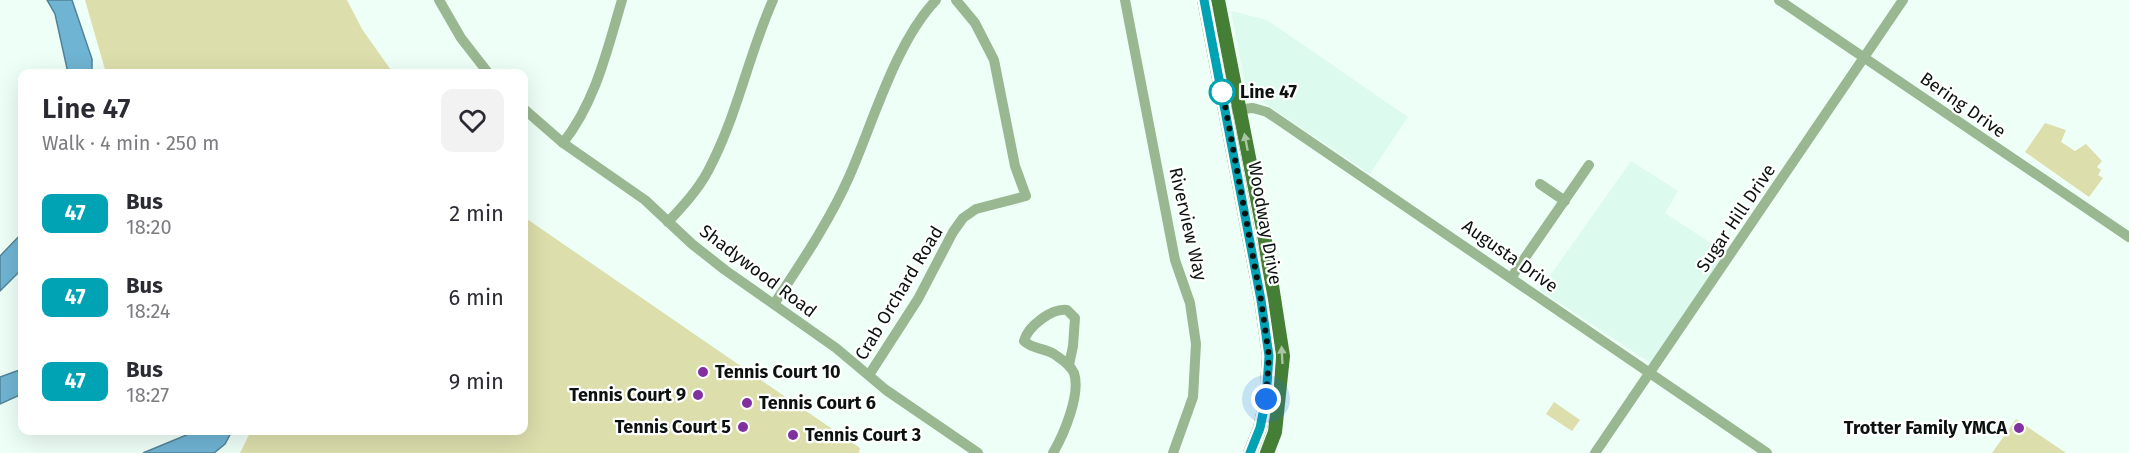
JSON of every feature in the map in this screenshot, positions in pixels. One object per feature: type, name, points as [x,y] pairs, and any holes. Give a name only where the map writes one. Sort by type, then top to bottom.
[{"type":"main road","name":"Woodway Drive","points":[[1204,0],[1264,234],[1283,356],[1275,432],[1267,453]]},
{"type":"main road","name":"Woodway Drive","points":[[1218,0],[1249,236],[1269,356],[1266,399],[1260,428],[1251,453]]},
{"type":"main road","points":[[1249,236],[1264,234]]},
{"type":"street","points":[[439,0],[461,38],[485,69]]},
{"type":"street","points":[[563,143],[578,123],[594,92],[622,0]]},
{"type":"street","points":[[668,222],[706,174],[723,141],[773,0]]},
{"type":"street","points":[[774,304],[810,249],[840,195],[906,43],[919,21],[936,0]]},
{"type":"street","name":"Crab Orchard Road","points":[[869,375],[918,299],[953,232],[963,218],[976,209],[1026,196],[1015,166],[994,60],[975,22],[956,0]]},
{"type":"street","name":"Riverview Way","points":[[1125,0],[1175,260],[1190,303],[1196,344],[1193,397],[1173,453]]},
{"type":"street","name":"Bering Drive","points":[[1779,0],[2129,237]]},
{"type":"street","name":"Sugar Hill Drive","points":[[1595,453],[1903,0]]},
{"type":"street","name":"Augusta Drive","points":[[1233,110],[1253,108],[1267,112],[1767,453]]},
{"type":"street","name":"Shadywood Road","points":[[528,112],[563,143],[645,200],[725,270],[836,348],[886,390],[978,453]]},
{"type":"street","points":[[1511,278],[1589,165]]},
{"type":"street","points":[[1540,184],[1564,201]]},
{"type":"street","points":[[1053,453],[1068,420],[1075,395],[1074,374],[1069,365],[1051,352],[1028,345],[1024,341],[1031,329],[1056,310],[1067,310],[1075,318],[1069,365]]},
{"type":"shaded area","points":[[1231,11],[1267,20],[1408,117],[1370,174],[1246,91]]},
{"type":"shaded area","points":[[1631,161],[1678,191],[1665,213],[1726,253],[1652,364],[1540,290]]},
{"type":"green space","points":[[85,0],[347,0],[362,29],[390,69],[105,69]]},
{"type":"green space","points":[[2045,123],[2066,130],[2061,142],[2075,151],[2086,144],[2102,161],[2097,167],[2101,170],[2098,175],[2103,178],[2089,197],[2025,152]]},
{"type":"green space","points":[[528,220],[860,448],[859,453],[240,453],[249,435],[528,435]]},
{"type":"green space","points":[[1554,402],[1580,420],[1572,431],[1546,414]]},
{"type":"green space","name":"Trotter Family YMCA","points":[[2016,419],[2066,453],[1992,453]]},
{"type":"water","points":[[47,0],[72,0],[92,59],[92,69],[67,69],[55,14]]},
{"type":"water","points":[[18,237],[18,273],[0,291],[0,256]]},
{"type":"water","points":[[18,370],[18,396],[0,404],[0,377]]},
{"type":"water","points":[[186,435],[230,435],[225,444],[214,453],[143,453]]},
{"type":"bus line","name":"47","points":[[1204,0],[1261,300],[1269,356],[1266,399],[1260,428],[1250,453]]},
{"type":"place","name":"Line 47","points":[[1222,92]]},
{"type":"place","name":"Tennis Court 10","points":[[703,372]]},
{"type":"place","name":"Tennis Court 9","points":[[698,395]]},
{"type":"place","name":"Tennis Court 6","points":[[747,403]]},
{"type":"place","name":"Tennis Court 5","points":[[743,427]]},
{"type":"place","name":"Trotter Family YMCA","points":[[2019,428]]},
{"type":"place","name":"Tennis Court 3","points":[[793,435]]},
{"type":"route","points":[[1222,92],[1222,89],[1261,300],[1269,356],[1266,399]]}]
